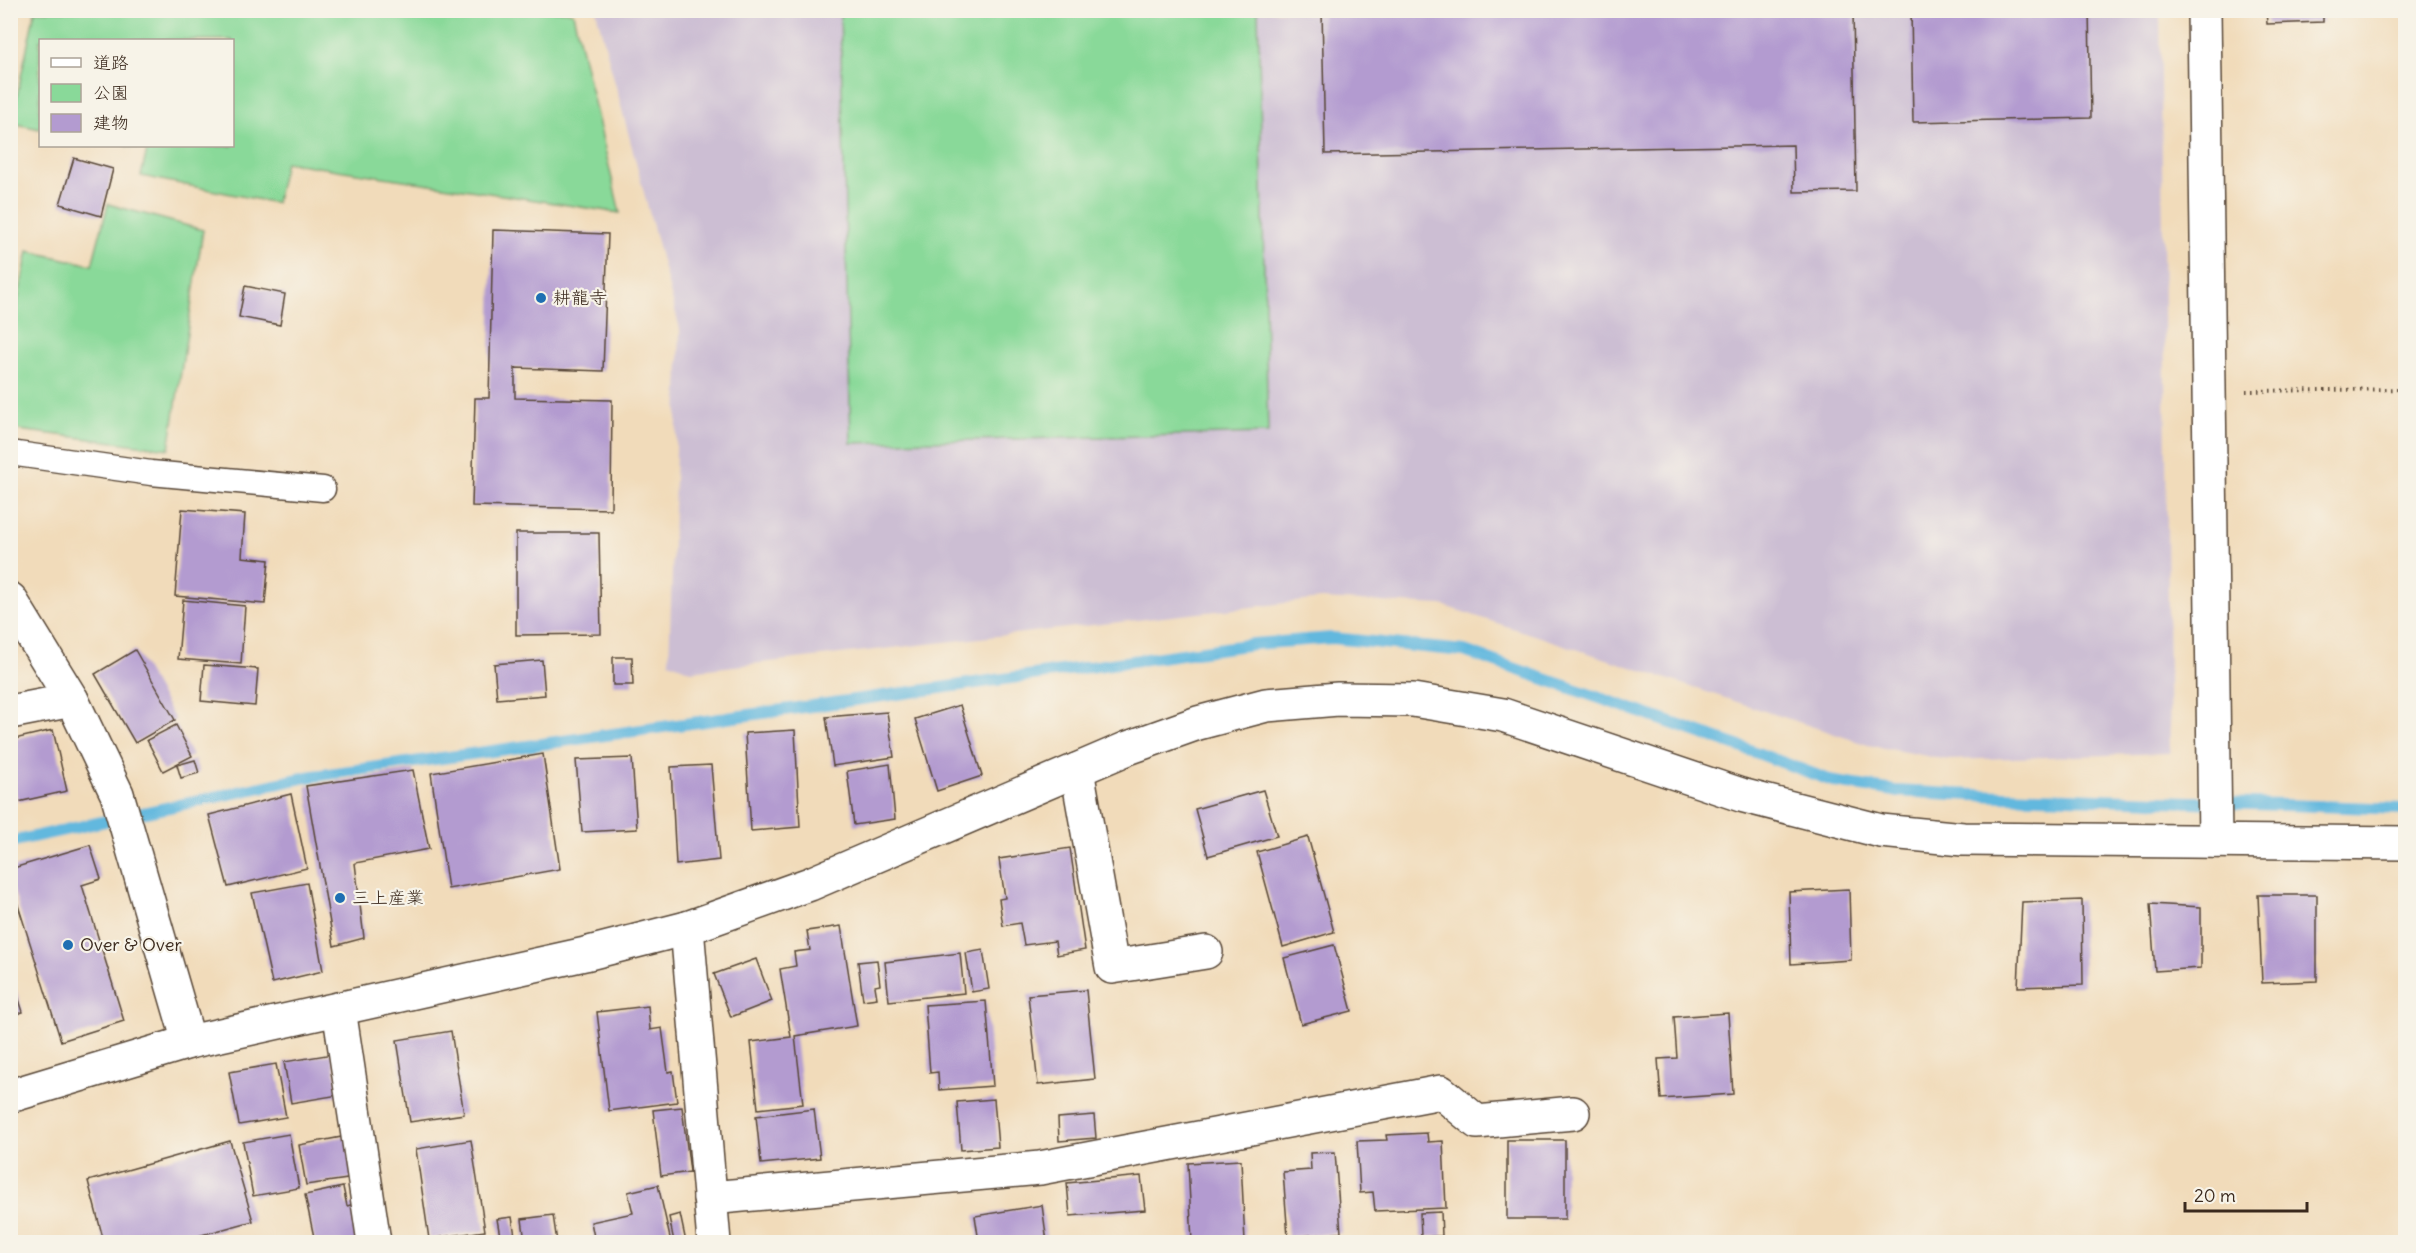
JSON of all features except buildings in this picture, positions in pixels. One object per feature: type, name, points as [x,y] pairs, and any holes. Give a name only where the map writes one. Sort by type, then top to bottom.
[{"type":"street","points":[[2204,10],[2215,817]]},
{"type":"street","points":[[10,599],[72,700],[117,794],[189,1042]]},
{"type":"street","points":[[10,1096],[189,1042],[585,954],[687,928],[810,884],[1128,748],[1198,723],[1266,705],[1338,699],[1413,700],[1503,715],[1741,795],[1881,831],[1963,839],[2215,817],[2406,843]]},
{"type":"street","points":[[10,712],[72,700]]},
{"type":"street","points":[[1077,770],[1112,967],[1206,952]]},
{"type":"street","points":[[687,928],[714,1242]]},
{"type":"street","points":[[339,1009],[374,1242]]},
{"type":"street","points":[[710,1198],[1040,1168],[1442,1092],[1477,1122],[1573,1113]]},
{"type":"lane","points":[[10,453],[151,473],[323,489]]},
{"type":"path","points":[[2209,392],[2406,389]]},
{"type":"shaded area","points":[[596,11],[2160,11],[2170,753],[1948,760],[1868,745],[1442,605],[1321,599],[691,671],[669,662],[680,329]]},
{"type":"green space","points":[[35,11],[566,11],[573,13],[620,213],[285,162],[276,203],[141,176],[147,150],[130,147],[234,147],[234,39],[39,39],[39,129],[11,123]]},
{"type":"green space","points":[[840,11],[1258,11],[1268,433],[851,443]]},
{"type":"green space","points":[[108,204],[203,230],[169,449],[11,429],[11,335],[28,251],[92,265]]},
{"type":"waterway","points":[[10,842],[307,777],[1253,644],[1332,638],[1464,651],[1835,782],[1895,791],[1973,795],[2406,809]]},
{"type":"place","name":"耕龍寺","points":[[541,298]]},
{"type":"place","name":"三上産業","points":[[340,898]]},
{"type":"place","name":"Over & Over","points":[[68,945]]}]
